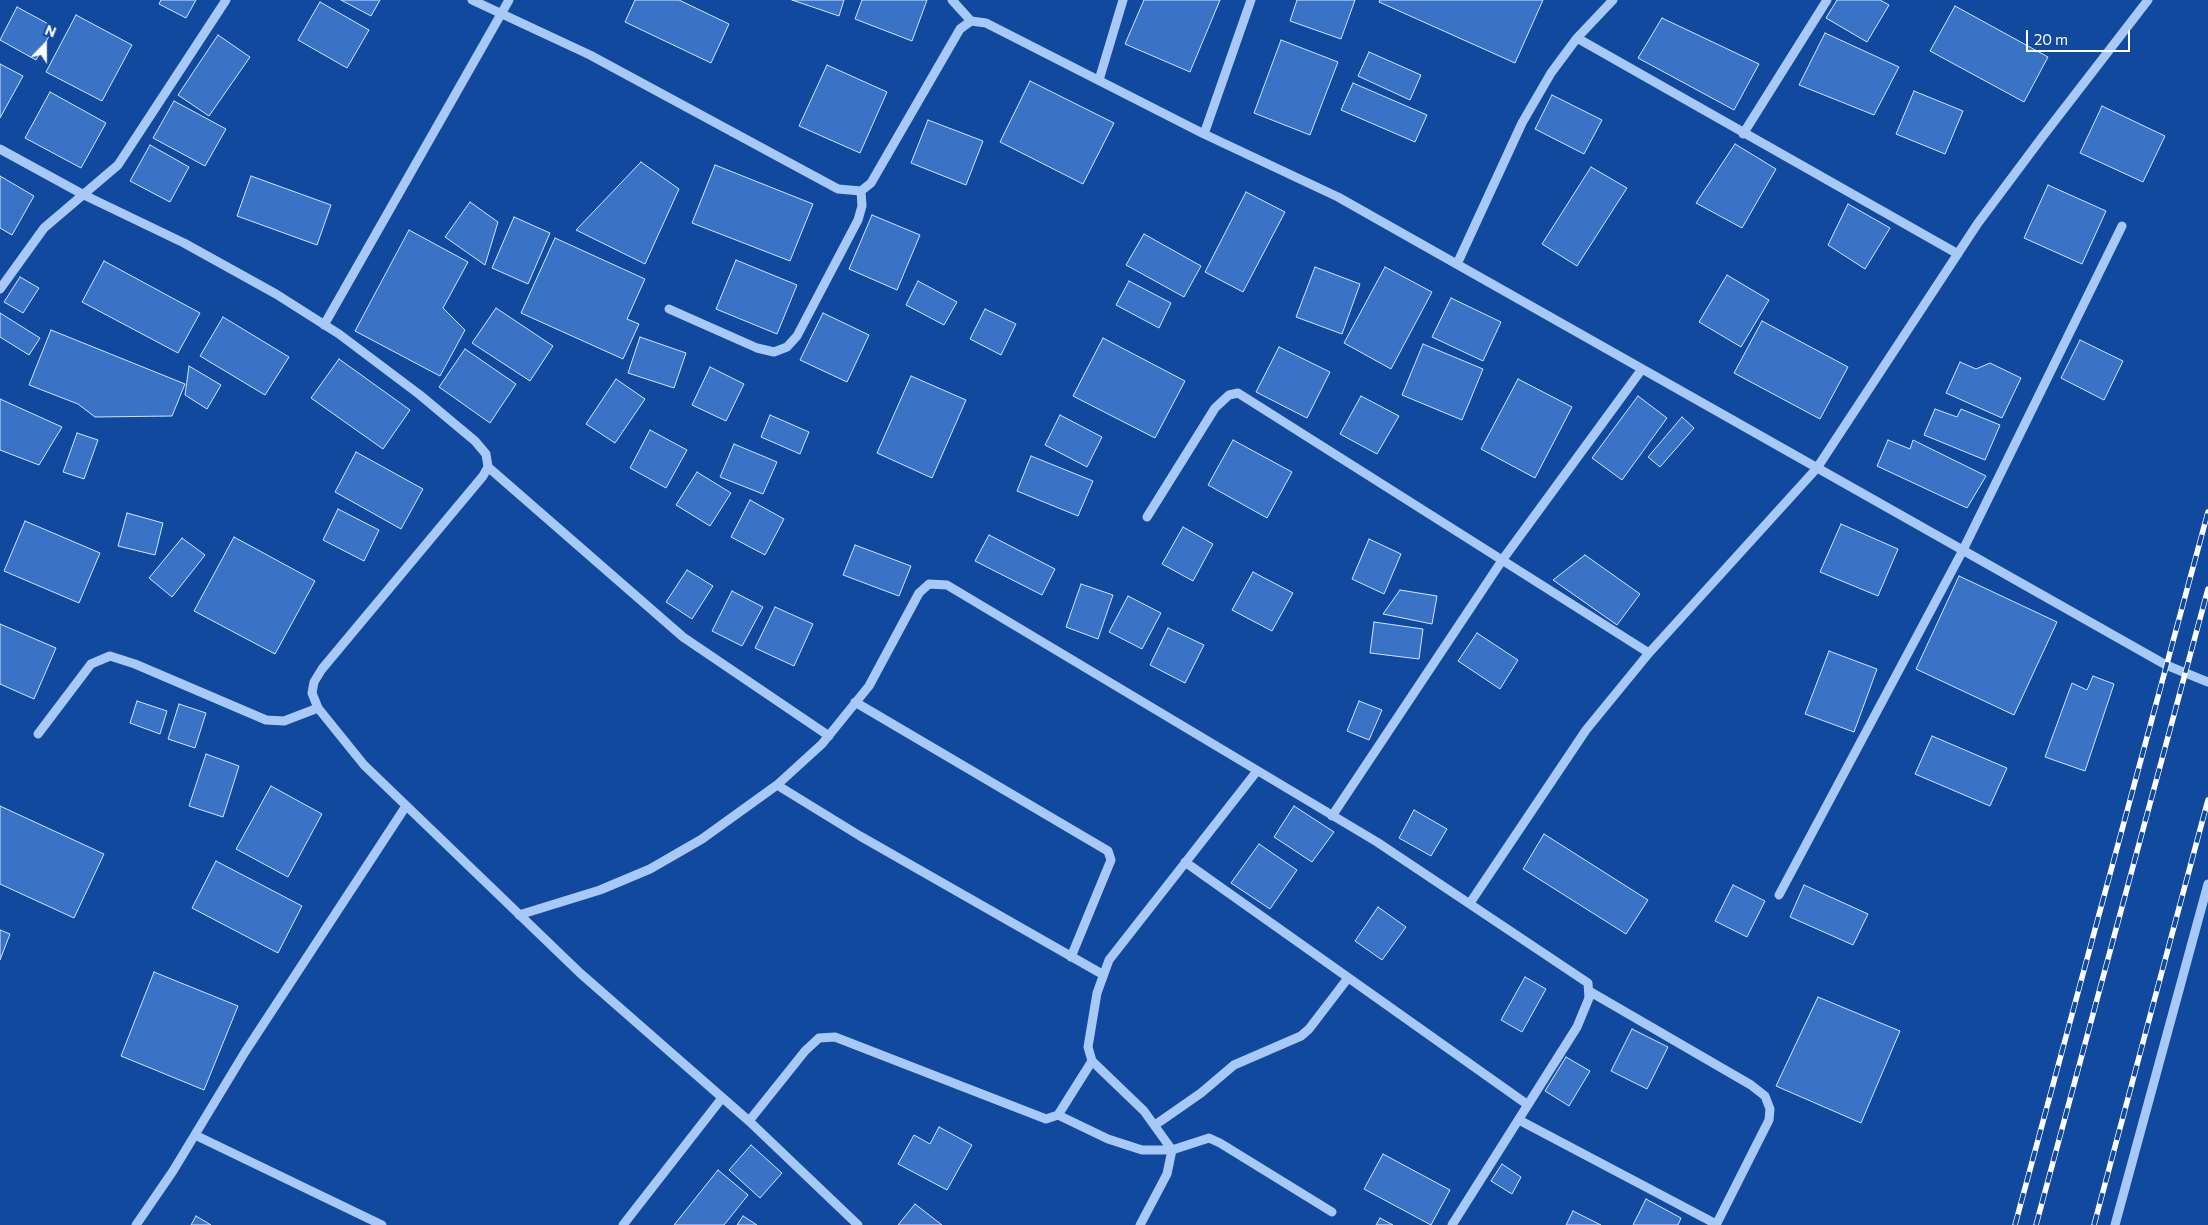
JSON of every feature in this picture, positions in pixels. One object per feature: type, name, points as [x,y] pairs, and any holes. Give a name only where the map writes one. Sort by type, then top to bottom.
[{"type":"street","points":[[0,289],[44,228],[118,165],[226,0]]},
{"type":"street","points":[[472,0],[590,55],[838,188],[861,191],[871,183],[960,29],[972,21]]},
{"type":"street","points":[[324,325],[509,0]]},
{"type":"street","points":[[952,0],[972,21],[986,24],[1204,134],[1338,197],[2166,665],[2208,682]]},
{"type":"street","points":[[1099,80],[1123,0]]},
{"type":"street","points":[[1204,134],[1251,0]]},
{"type":"street","points":[[1457,264],[1522,123],[1577,38],[1613,0]]},
{"type":"street","points":[[1743,134],[1827,0]]},
{"type":"street","points":[[1470,904],[1586,730],[1649,653],[1817,468],[1958,254],[2042,136],[2148,0]]},
{"type":"street","points":[[1577,38],[1743,134],[1958,254]]},
{"type":"street","points":[[0,149],[84,195],[184,242],[276,294],[324,325],[420,395],[475,441],[486,454],[488,467],[483,476],[322,669],[314,682],[312,693],[318,708],[364,765],[519,915],[580,973],[749,1121],[858,1225]]},
{"type":"street","points":[[669,309],[757,348],[774,352],[787,347],[797,336],[858,220],[862,206],[861,191]]},
{"type":"street","points":[[1780,895],[1964,550],[2122,226]]},
{"type":"street","points":[[1332,816],[1503,559],[1642,369]]},
{"type":"street","points":[[1147,517],[1188,456],[1215,408],[1229,395],[1238,393],[1649,653]]},
{"type":"street","points":[[488,467],[683,636],[829,736]]},
{"type":"street","points":[[519,915],[600,890],[650,869],[702,839],[777,785],[829,736],[869,686],[919,593],[929,584],[946,585],[1332,816],[1470,904],[1588,983],[1589,998],[1577,1027],[1452,1225]]},
{"type":"street","points":[[38,734],[91,664],[110,656],[135,664],[266,720],[284,721],[318,708]]},
{"type":"street","points":[[855,702],[1108,851],[1111,860],[1071,957]]},
{"type":"street","points":[[1140,1225],[1167,1174],[1172,1150],[1144,1111],[1092,1061],[1088,1046],[1102,974],[1109,960],[1257,770]]},
{"type":"street","points":[[777,785],[860,836],[1102,974]]},
{"type":"street","points":[[136,1225],[195,1136],[245,1052],[406,806]]},
{"type":"street","points":[[1186,862],[1528,1105]]},
{"type":"street","points":[[2115,1225],[2208,884]]},
{"type":"street","points":[[1155,1125],[1201,1093],[1234,1065],[1301,1036],[1309,1029],[1348,978]]},
{"type":"street","points":[[1519,1120],[1716,1225],[1769,1120],[1770,1109],[1765,1096],[1751,1085],[1589,991]]},
{"type":"street","points":[[749,1121],[805,1051],[819,1038],[835,1036],[1046,1119],[1058,1115],[1092,1061]]},
{"type":"street","points":[[623,1225],[722,1098]]},
{"type":"street","points":[[1058,1115],[1108,1139],[1142,1150],[1172,1150],[1209,1138],[1332,1212]]},
{"type":"street","points":[[195,1136],[382,1225]]},
{"type":"street","points":[[360,1225],[366,1216]]},
{"type":"building","points":[[161,0],[196,0],[186,18],[159,4]]},
{"type":"building","points":[[341,0],[380,0],[371,16]]},
{"type":"building","points":[[635,0],[679,0],[729,24],[711,63],[625,22]]},
{"type":"building","points":[[792,0],[844,0],[839,16]]},
{"type":"building","points":[[862,0],[927,0],[912,41],[855,19]]},
{"type":"building","points":[[1144,0],[1220,0],[1190,72],[1125,44]]},
{"type":"building","points":[[1297,0],[1355,0],[1341,39],[1290,21]]},
{"type":"building","points":[[1380,0],[1543,0],[1515,63],[1379,2]]},
{"type":"building","points":[[1837,0],[1880,0],[1889,5],[1867,42],[1826,18]]},
{"type":"building","points":[[320,2],[369,30],[347,68],[298,40]]},
{"type":"building","points":[[1955,6],[2048,57],[2024,102],[1930,51]]},
{"type":"building","points":[[17,7],[54,27],[36,60],[0,40]]},
{"type":"building","points":[[76,15],[132,45],[102,101],[46,72]]},
{"type":"building","points":[[1662,18],[1759,64],[1734,110],[1638,58]]},
{"type":"building","points":[[1825,33],[1899,67],[1874,115],[1799,85]]},
{"type":"building","points":[[218,35],[250,57],[209,116],[178,95]]},
{"type":"building","points":[[1281,40],[1338,62],[1310,135],[1254,113]]},
{"type":"building","points":[[1369,52],[1421,75],[1410,100],[1358,76]]},
{"type":"building","points":[[0,64],[23,76],[0,118]]},
{"type":"building","points":[[827,65],[887,92],[860,153],[799,126]]},
{"type":"building","points":[[1030,81],[1114,123],[1083,184],[1000,142]]},
{"type":"building","points":[[1353,83],[1427,115],[1415,142],[1341,110]]},
{"type":"building","points":[[1914,91],[1963,111],[1945,154],[1896,134]]},
{"type":"building","points":[[50,92],[106,123],[81,168],[25,138]]},
{"type":"building","points":[[1552,95],[1602,120],[1584,154],[1535,129]]},
{"type":"building","points":[[174,101],[226,129],[205,166],[153,138]]},
{"type":"building","points":[[2102,106],[2165,136],[2143,182],[2080,153]]},
{"type":"building","points":[[928,120],[983,141],[966,185],[911,163]]},
{"type":"building","points":[[1735,144],[1776,169],[1742,228],[1696,203]]},
{"type":"building","points":[[150,145],[189,167],[170,202],[130,181]]},
{"type":"building","points":[[641,162],[679,189],[645,264],[576,230]]},
{"type":"building","points":[[715,165],[813,204],[790,261],[692,223]]},
{"type":"building","points":[[1591,167],[1627,188],[1577,266],[1542,244]]},
{"type":"building","points":[[0,176],[34,196],[12,235],[0,228]]},
{"type":"building","points":[[251,176],[331,205],[317,245],[237,216]]},
{"type":"building","points":[[2048,185],[2106,211],[2082,264],[2024,238]]},
{"type":"building","points":[[1246,192],[1285,212],[1243,292],[1205,272]]},
{"type":"building","points":[[470,202],[498,222],[485,265],[445,237]]},
{"type":"building","points":[[1848,204],[1890,228],[1865,269],[1828,245]]},
{"type":"building","points":[[872,215],[920,235],[897,290],[849,269]]},
{"type":"building","points":[[514,217],[550,233],[528,284],[492,268]]},
{"type":"building","points":[[409,230],[468,262],[443,308],[465,330],[440,376],[355,331]]},
{"type":"building","points":[[1144,234],[1201,266],[1184,297],[1126,265]]},
{"type":"building","points":[[555,238],[645,279],[627,319],[639,324],[623,359],[521,313]]},
{"type":"building","points":[[736,260],[797,285],[777,334],[716,309]]},
{"type":"building","points":[[104,261],[200,313],[178,353],[82,302]]},
{"type":"building","points":[[1315,267],[1360,284],[1342,334],[1296,317]]},
{"type":"building","points":[[1385,267],[1432,292],[1391,369],[1344,343]]},
{"type":"building","points":[[1727,275],[1769,300],[1741,347],[1699,322]]},
{"type":"building","points":[[20,277],[39,288],[23,313],[4,302]]},
{"type":"building","points":[[918,281],[957,302],[944,325],[906,305]]},
{"type":"building","points":[[1129,281],[1171,303],[1159,328],[1116,305]]},
{"type":"building","points":[[1451,298],[1501,322],[1483,361],[1432,337]]},
{"type":"building","points":[[496,308],[553,346],[530,381],[472,343]]},
{"type":"building","points":[[985,309],[1016,324],[1001,355],[970,339]]},
{"type":"building","points":[[0,313],[40,338],[29,355],[0,337]]},
{"type":"building","points":[[823,313],[869,335],[847,382],[800,360]]},
{"type":"building","points":[[223,317],[289,357],[265,395],[200,356]]},
{"type":"building","points":[[1762,321],[1848,367],[1820,419],[1734,373]]},
{"type":"building","points":[[51,330],[185,384],[172,416],[95,417],[78,404],[29,385]]},
{"type":"building","points":[[640,337],[686,353],[674,388],[628,373]]},
{"type":"building","points":[[1103,338],[1185,381],[1155,438],[1073,396]]},
{"type":"building","points":[[2080,340],[2123,361],[2104,400],[2061,378]]},
{"type":"building","points":[[1423,344],[1483,369],[1462,420],[1402,395]]},
{"type":"building","points":[[1279,347],[1330,372],[1307,418],[1256,392]]},
{"type":"building","points":[[465,349],[516,384],[490,423],[439,387]]},
{"type":"building","points":[[339,359],[410,410],[383,449],[311,398]]},
{"type":"building","points":[[1960,362],[1976,369],[1990,363],[2021,378],[2002,418],[1946,393]]},
{"type":"building","points":[[189,366],[221,385],[207,409],[185,395]]},
{"type":"building","points":[[710,367],[744,384],[726,421],[692,405]]},
{"type":"building","points":[[911,376],[966,400],[932,478],[877,453]]},
{"type":"building","points":[[616,379],[645,399],[615,443],[586,424]]},
{"type":"building","points":[[1518,379],[1572,407],[1535,478],[1481,449]]},
{"type":"building","points":[[1361,396],[1399,416],[1377,454],[1340,434]]},
{"type":"building","points":[[1638,396],[1667,418],[1622,480],[1592,458]]},
{"type":"building","points":[[0,399],[62,427],[39,465],[0,450]]},
{"type":"building","points":[[1935,409],[1957,417],[1961,409],[2000,425],[1985,460],[1924,435]]},
{"type":"building","points":[[770,415],[809,432],[800,454],[761,437]]},
{"type":"building","points":[[1060,415],[1102,437],[1087,467],[1045,445]]},
{"type":"building","points":[[1682,417],[1694,428],[1660,467],[1648,457]]},
{"type":"building","points":[[650,430],[687,450],[666,488],[630,468]]},
{"type":"building","points":[[77,433],[98,440],[84,479],[63,472]]},
{"type":"building","points":[[1233,440],[1292,472],[1267,518],[1208,485]]},
{"type":"building","points":[[1888,440],[1910,449],[1913,440],[1986,476],[1967,508],[1877,466]]},
{"type":"building","points":[[734,444],[777,462],[763,494],[720,477]]},
{"type":"building","points":[[356,452],[423,489],[401,529],[335,492]]},
{"type":"building","points":[[1031,456],[1093,481],[1078,516],[1017,491]]},
{"type":"building","points":[[697,472],[731,493],[710,526],[676,505]]},
{"type":"building","points":[[750,500],[784,519],[765,555],[731,537]]},
{"type":"building","points":[[338,509],[379,530],[364,561],[323,540]]},
{"type":"building","points":[[127,513],[163,523],[155,555],[118,546]]},
{"type":"building","points":[[25,521],[100,553],[79,603],[4,571]]},
{"type":"building","points":[[1841,524],[1898,549],[1878,596],[1820,572]]},
{"type":"building","points":[[1183,527],[1213,544],[1193,581],[1162,564]]},
{"type":"building","points":[[989,535],[1055,569],[1042,595],[975,561]]},
{"type":"building","points":[[234,537],[315,581],[275,654],[194,611]]},
{"type":"building","points":[[182,538],[205,555],[172,597],[149,578]]},
{"type":"building","points":[[1369,539],[1401,554],[1384,594],[1352,579]]},
{"type":"building","points":[[855,545],[911,566],[899,596],[843,575]]},
{"type":"building","points":[[1585,555],[1640,594],[1617,625],[1553,580]]},
{"type":"building","points":[[687,570],[713,586],[692,619],[666,602]]},
{"type":"building","points":[[1253,572],[1293,593],[1272,631],[1232,610]]},
{"type":"building","points":[[1959,576],[2057,622],[2014,715],[1916,669]]},
{"type":"building","points":[[1081,584],[1113,595],[1098,639],[1066,627]]},
{"type":"building","points":[[1400,590],[1437,596],[1432,624],[1383,614]]},
{"type":"building","points":[[732,591],[763,607],[742,646],[712,631]]},
{"type":"building","points":[[1128,596],[1161,613],[1142,649],[1109,632]]},
{"type":"building","points":[[775,607],[813,624],[794,666],[755,648]]},
{"type":"building","points":[[1374,622],[1423,629],[1419,659],[1370,653]]},
{"type":"building","points":[[0,624],[56,648],[34,699],[0,684]]},
{"type":"building","points":[[1168,628],[1204,645],[1185,683],[1150,665]]},
{"type":"building","points":[[1477,633],[1518,660],[1500,689],[1458,661]]},
{"type":"building","points":[[1829,651],[1877,669],[1854,732],[1805,714]]},
{"type":"building","points":[[2093,676],[2114,684],[2085,771],[2045,757],[2072,683],[2087,690]]},
{"type":"building","points":[[137,701],[167,711],[160,734],[130,723]]},
{"type":"building","points":[[1359,701],[1382,710],[1369,740],[1347,731]]},
{"type":"building","points":[[179,704],[206,713],[195,748],[168,739]]},
{"type":"building","points":[[1932,736],[2007,768],[1990,806],[1915,774]]},
{"type":"building","points":[[206,754],[239,766],[223,817],[189,806]]},
{"type":"building","points":[[271,786],[322,814],[288,877],[236,849]]},
{"type":"building","points":[[0,806],[104,854],[74,918],[0,884]]},
{"type":"building","points":[[1294,806],[1334,832],[1312,862],[1274,837]]},
{"type":"building","points":[[1414,810],[1447,829],[1431,856],[1399,838]]},
{"type":"building","points":[[1544,834],[1648,900],[1626,934],[1523,869]]},
{"type":"building","points":[[1259,844],[1297,870],[1270,909],[1231,883]]},
{"type":"building","points":[[216,861],[302,906],[278,953],[192,908]]},
{"type":"building","points":[[1733,885],[1765,901],[1747,937],[1715,921]]},
{"type":"building","points":[[1804,885],[1868,914],[1853,945],[1790,917]]},
{"type":"building","points":[[1378,907],[1406,927],[1382,960],[1355,941]]},
{"type":"building","points":[[0,930],[10,934],[0,960]]},
{"type":"building","points":[[154,972],[238,1006],[204,1090],[121,1056]]},
{"type":"building","points":[[1525,977],[1546,989],[1522,1032],[1501,1020]]},
{"type":"building","points":[[1818,997],[1900,1031],[1861,1123],[1776,1086]]},
{"type":"building","points":[[1632,1029],[1668,1047],[1647,1089],[1611,1071]]},
{"type":"building","points":[[1566,1057],[1590,1071],[1569,1106],[1545,1091]]},
{"type":"building","points":[[939,1127],[972,1145],[947,1190],[898,1164],[914,1135],[930,1144]]},
{"type":"building","points":[[751,1145],[782,1173],[760,1198],[729,1170]]},
{"type":"building","points":[[1383,1154],[1450,1190],[1431,1225],[1364,1189]]},
{"type":"building","points":[[1502,1164],[1521,1177],[1512,1194],[1491,1181]]},
{"type":"building","points":[[718,1170],[748,1195],[724,1225],[674,1225]]},
{"type":"building","points":[[1646,1199],[1681,1218],[1678,1225],[1633,1225]]},
{"type":"building","points":[[915,1204],[942,1225],[898,1225]]},
{"type":"building","points":[[1573,1211],[1601,1225],[1566,1225]]},
{"type":"building","points":[[196,1216],[211,1225],[191,1225]]},
{"type":"building","points":[[743,1216],[757,1225],[737,1225]]},
{"type":"building","points":[[1380,1218],[1393,1225],[1376,1225]]},
{"type":"railway","points":[[2015,1225],[2208,512]]},
{"type":"railway","points":[[2036,1225],[2208,589]]},
{"type":"railway","points":[[2094,1225],[2208,800]]}]
